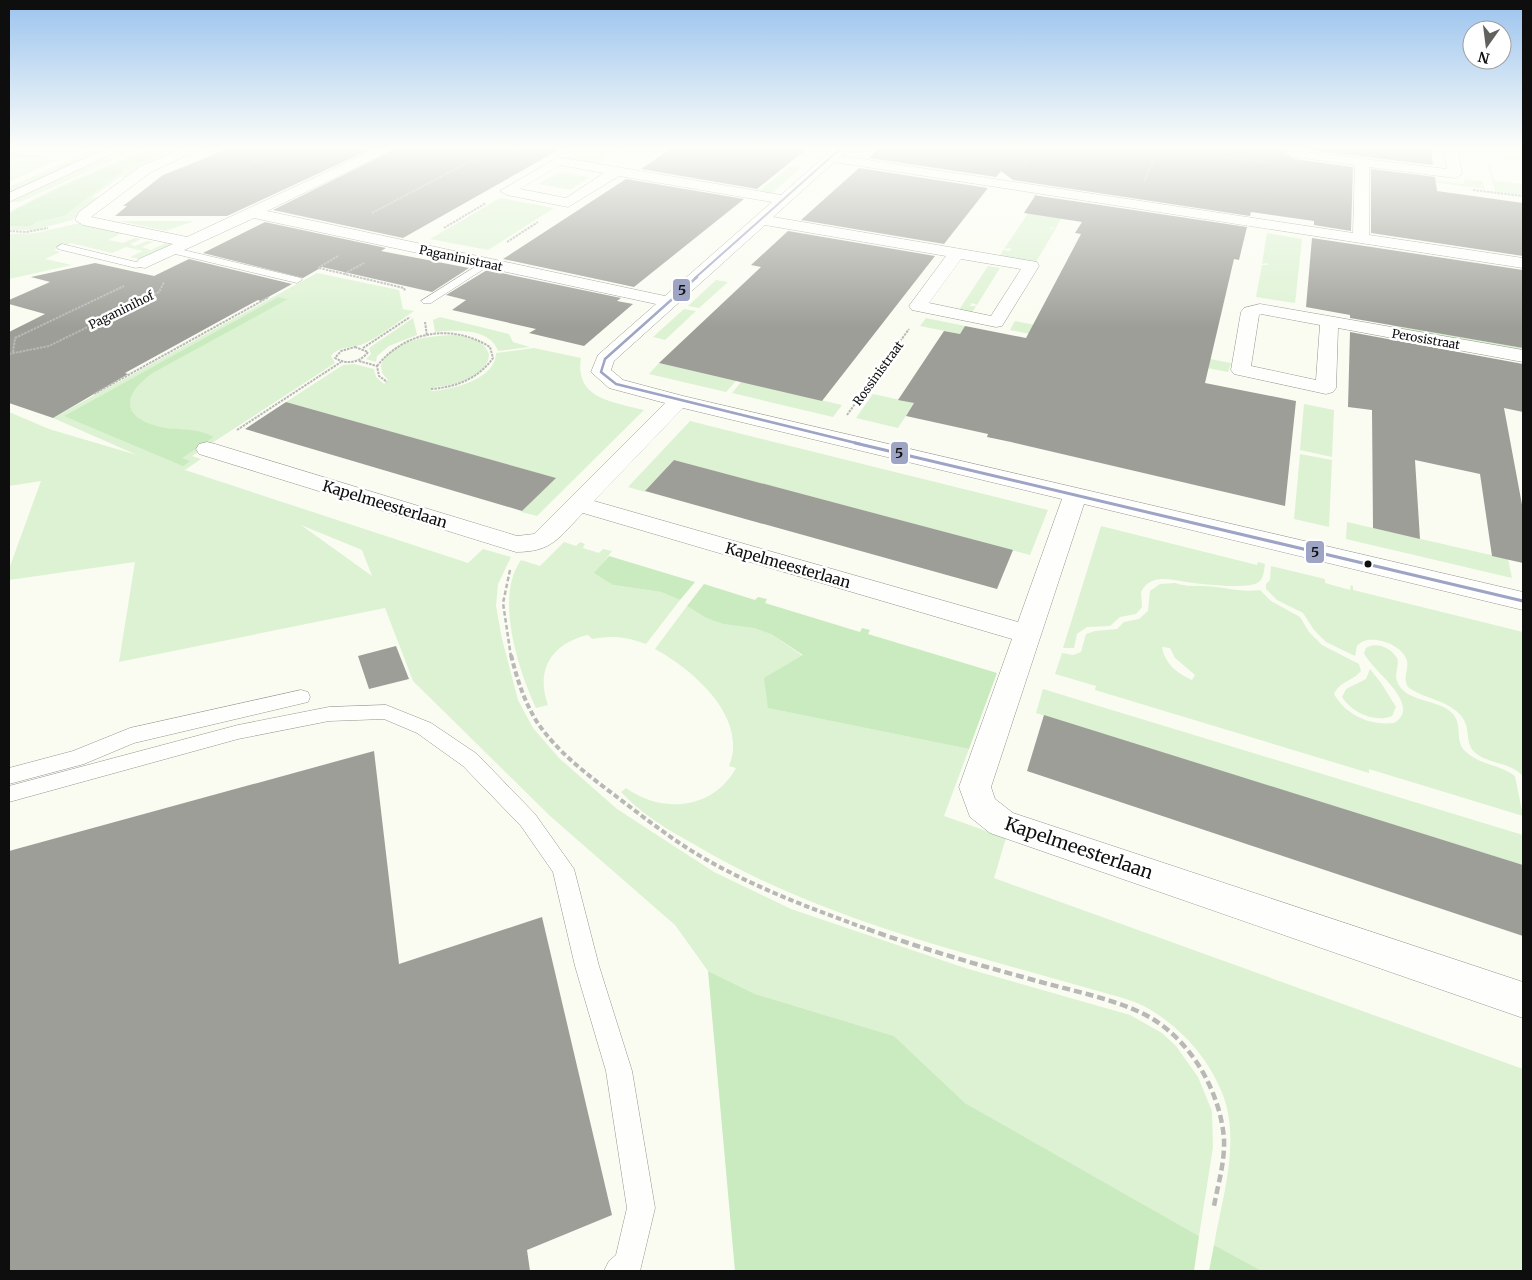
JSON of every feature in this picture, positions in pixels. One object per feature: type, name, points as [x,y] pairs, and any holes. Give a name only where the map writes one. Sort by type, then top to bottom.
[{"type":"street","points":[[94,208],[84,215],[83,220],[186,242]]},
{"type":"street","points":[[150,264],[186,242],[264,208]]},
{"type":"street","points":[[775,208],[605,359],[600,372],[616,384],[679,401],[1523,601]]},
{"type":"street","points":[[1164,208],[1523,263]]},
{"type":"street","points":[[1361,208],[1361,238]]},
{"type":"street","name":"Paganinistraat","points":[[253,213],[669,302]]},
{"type":"street","points":[[762,220],[958,253],[1031,266],[996,322],[918,306],[958,253]]},
{"type":"street","name":"Perosistraat","points":[[1329,321],[1326,388],[1241,370],[1250,312],[1260,309],[1329,321],[1523,356]]},
{"type":"street","points":[[525,544],[543,540],[679,401]]},
{"type":"street","name":"Kapelmeesterlaan","points":[[207,449],[516,544],[525,544]]},
{"type":"street","name":"Kapelmeesterlaan","points":[[1075,495],[975,787],[981,807],[1002,823],[1523,1000]]},
{"type":"street","name":"Kapelmeesterlaan","points":[[578,504],[1026,634]]},
{"type":"lane","points":[[62,247],[136,265],[150,264]]},
{"type":"lane","points":[[171,250],[296,280]]},
{"type":"lane","points":[[427,301],[482,262]]},
{"type":"lane","points":[[9,776],[77,758],[130,736],[301,697]]},
{"type":"lane","points":[[9,794],[238,732],[329,714],[386,712],[424,728],[470,760],[528,820],[563,869],[587,966],[619,1071],[641,1208],[629,1263],[619,1271]]},
{"type":"path","points":[[337,231],[381,208]]},
{"type":"path","points":[[411,247],[478,208]]},
{"type":"path","points":[[482,262],[560,208]]},
{"type":"path","points":[[94,394],[277,293],[277,290],[371,238]]},
{"type":"path","points":[[13,352],[15,338],[130,283],[127,282],[128,278],[150,264]]},
{"type":"path","name":"Paganinihof","points":[[9,354],[49,346],[159,292],[170,268],[150,264]]},
{"type":"path","points":[[362,348],[422,310],[416,308],[427,301]]},
{"type":"path","name":"Rossinistraat","points":[[830,437],[924,308]]},
{"type":"path","points":[[377,366],[388,351],[395,346],[425,336],[466,335],[490,347],[493,358],[484,370],[466,381],[431,389]]},
{"type":"path","points":[[341,362],[335,358],[339,352],[353,347],[362,348],[368,352],[359,360]]},
{"type":"path","points":[[207,449],[341,362],[359,360],[377,366]]},
{"type":"path","points":[[377,366],[380,376],[387,382]]},
{"type":"path","points":[[525,544],[522,553],[512,564],[501,596],[503,617],[516,678],[523,700],[538,724],[584,774],[658,830],[749,882],[835,919],[968,962],[1136,1010],[1159,1023],[1182,1043],[1196,1063],[1208,1084],[1217,1108],[1224,1153],[1214,1206]]},
{"type":"green space","points":[[17,208],[21,208],[9,214],[9,212]]},
{"type":"green space","points":[[20,208],[75,208],[64,216],[36,222],[30,226],[9,226],[9,214]]},
{"type":"green space","points":[[75,208],[87,208],[72,220],[35,230],[9,230],[9,226],[30,226],[36,222],[64,216]]},
{"type":"green space","points":[[483,208],[554,208],[488,250],[430,239]]},
{"type":"green space","points":[[1031,209],[1063,215],[1056,228],[1033,267],[998,260],[1003,250],[1010,251],[1011,248],[1004,249]]},
{"type":"green space","points":[[118,221],[194,221],[166,231]]},
{"type":"green space","points":[[80,223],[122,233],[108,240],[123,243],[135,238],[141,239],[130,244],[135,246],[147,241],[153,242],[142,247],[151,250],[166,243],[172,245],[139,259],[130,257],[143,251],[126,247],[112,253],[71,243],[54,250],[60,252],[45,259],[72,265],[9,279],[9,234],[36,233]]},
{"type":"green space","points":[[1267,233],[1302,239],[1295,303],[1256,297],[1262,265],[1268,265],[1267,263],[1262,264]]},
{"type":"green space","points":[[988,266],[1000,268],[977,305],[972,303],[970,306],[976,306],[969,318],[955,316]]},
{"type":"green space","points":[[317,273],[399,290],[403,309],[414,311],[365,343],[337,350],[331,356],[335,363],[192,456],[201,459],[185,470],[468,563],[483,549],[511,557],[498,584],[496,606],[502,639],[518,700],[533,728],[559,758],[617,809],[714,872],[791,909],[965,968],[1130,1015],[1162,1033],[1176,1046],[1198,1077],[1212,1111],[1213,1147],[1199,1236],[965,1103],[894,1036],[755,994],[708,971],[675,925],[550,816],[413,681],[385,608],[119,662],[135,562],[9,580],[9,569],[41,481],[9,486],[9,412],[49,429],[137,455],[53,418]],"holes":[[[278,297],[287,299],[153,373],[135,389],[130,404],[137,418],[160,427],[194,431],[214,437],[181,458],[64,416]],[[301,525],[362,550],[372,576]]]},
{"type":"green space","points":[[716,280],[728,282],[699,308],[688,306]]},
{"type":"green space","points":[[278,297],[288,299],[153,373],[135,389],[130,404],[132,411],[138,418],[161,427],[194,430],[214,437],[182,458],[190,461],[183,466],[64,416]]},
{"type":"green space","points":[[684,309],[696,311],[665,340],[653,337]]},
{"type":"green space","points":[[440,317],[509,334],[513,342],[530,347],[498,351],[494,343],[480,334],[462,331],[435,332],[433,320]]},
{"type":"green space","points":[[413,318],[417,335],[389,346],[377,356],[376,362],[366,359],[371,354],[369,348]]},
{"type":"green space","points":[[926,318],[965,326],[960,334],[920,326]]},
{"type":"green space","points":[[1015,321],[1231,363],[1228,372],[1010,330]]},
{"type":"green space","points":[[1392,322],[1523,345],[1523,353],[1392,330]]},
{"type":"green space","points":[[454,335],[474,340],[483,345],[489,354],[487,362],[477,375],[451,385],[434,387],[431,391],[461,385],[481,376],[489,370],[494,362],[496,353],[534,348],[581,358],[580,372],[590,390],[609,401],[644,410],[537,516],[521,512],[555,478],[286,402],[343,365],[354,364],[374,369],[376,377],[384,384],[388,380],[382,373],[381,365],[386,356],[394,349],[402,344],[423,338]]},
{"type":"green space","points":[[659,363],[736,381],[726,392],[649,374]]},
{"type":"green space","points":[[741,382],[842,405],[833,417],[732,393]]},
{"type":"green space","points":[[873,394],[914,403],[898,428],[856,418]]},
{"type":"green space","points":[[1304,404],[1334,410],[1332,457],[1300,450]]},
{"type":"green space","points":[[690,421],[1048,510],[1030,555],[674,460],[645,492],[628,487]]},
{"type":"green space","points":[[1300,454],[1332,460],[1329,527],[1294,519]]},
{"type":"green space","points":[[1347,522],[1508,559],[1512,578],[1346,539]]},
{"type":"green space","points":[[1101,526],[1257,565],[1258,562],[1265,564],[1263,576],[1259,582],[1245,586],[1224,586],[1167,579],[1155,580],[1145,586],[1141,592],[1142,607],[1136,614],[1120,617],[1110,626],[1087,627],[1077,634],[1074,648],[1063,648]]},
{"type":"green space","points":[[564,542],[576,546],[580,542],[585,544],[583,548],[599,553],[603,549],[612,551],[595,573],[613,585],[661,592],[680,600],[646,644],[619,637],[592,639],[588,635],[565,644],[556,651],[545,670],[545,692],[548,705],[536,708],[529,693],[512,634],[509,613],[513,575],[521,560],[540,566]]},
{"type":"green space","points":[[609,556],[695,582],[680,600],[661,592],[613,585],[594,573]]},
{"type":"green space","points":[[1271,566],[1325,579],[1325,583],[1350,590],[1351,585],[1353,590],[1523,632],[1523,776],[1513,768],[1478,755],[1473,751],[1469,742],[1465,722],[1456,711],[1408,687],[1406,684],[1407,661],[1404,655],[1392,645],[1377,640],[1362,642],[1357,646],[1355,656],[1326,642],[1314,630],[1303,613],[1277,600],[1266,589],[1266,584],[1270,580]]},
{"type":"green space","points":[[1175,583],[1238,590],[1260,590],[1271,601],[1300,617],[1309,632],[1322,645],[1359,664],[1361,671],[1340,686],[1334,694],[1345,708],[1368,721],[1394,723],[1402,716],[1403,707],[1400,697],[1364,653],[1366,648],[1375,645],[1391,651],[1397,658],[1396,678],[1401,688],[1413,697],[1438,705],[1451,712],[1457,721],[1460,741],[1464,750],[1476,759],[1515,776],[1523,816],[1369,769],[1369,773],[1095,690],[1096,686],[1055,674],[1062,653],[1073,655],[1081,652],[1086,634],[1095,631],[1117,629],[1124,622],[1139,619],[1148,611],[1150,591],[1160,584]],"holes":[[[1162,647],[1170,648],[1175,658],[1195,675],[1192,680],[1181,674],[1169,663]]]},
{"type":"green space","points":[[704,584],[755,600],[758,597],[767,599],[765,603],[860,632],[862,628],[870,630],[868,634],[997,673],[969,749],[768,708],[764,678],[803,655],[771,634],[755,628],[723,624],[706,618],[687,606]]},
{"type":"green space","points":[[687,606],[706,618],[723,624],[755,627],[771,634],[803,656],[769,708],[969,749],[944,816],[1006,838],[994,878],[1523,1069],[1523,1271],[1262,1271],[1214,1245],[1230,1153],[1230,1134],[1224,1098],[1212,1071],[1204,1059],[1184,1036],[1161,1017],[1143,1006],[1124,998],[937,945],[814,903],[735,867],[667,828],[638,808],[621,792],[626,788],[655,802],[686,804],[701,800],[714,792],[726,782],[736,768],[729,766],[733,748],[731,730],[724,713],[700,682],[670,658],[655,649]]},
{"type":"green space","points":[[1370,669],[1396,707],[1392,716],[1378,718],[1364,715],[1352,708],[1342,697],[1346,689],[1366,679]]},
{"type":"green space","points":[[1043,689],[1523,835],[1523,865],[1036,713]]},
{"type":"green space","points":[[708,971],[755,994],[894,1036],[965,1103],[1199,1236],[1194,1271],[735,1271]]},
{"type":"green space","points":[[1214,1245],[1262,1271],[1209,1271]]},
{"type":"building","points":[[125,208],[245,208],[227,216],[115,216]]},
{"type":"building","points":[[278,208],[456,208],[403,238],[273,210]]},
{"type":"building","points":[[582,208],[733,208],[634,287],[503,259]]},
{"type":"building","points":[[815,208],[972,208],[944,244],[801,220]]},
{"type":"building","points":[[1027,208],[1118,208],[1247,227],[1239,260],[1234,259],[1205,383],[1296,401],[1285,506],[987,437],[988,434],[906,416],[914,403],[898,400],[944,331],[960,334],[965,326],[1026,338],[1081,234],[1075,233],[1082,222],[1024,213]]},
{"type":"building","points":[[1196,208],[1352,208],[1351,231],[1314,225],[1314,221],[1251,212],[1250,216]]},
{"type":"building","points":[[1371,208],[1523,208],[1523,256],[1371,233]]},
{"type":"building","points":[[265,222],[386,248],[381,251],[469,268],[432,292],[322,267],[303,278],[203,253]]},
{"type":"building","points":[[788,231],[935,256],[822,401],[659,363],[761,267],[751,265]]},
{"type":"building","points":[[1312,238],[1523,270],[1523,348],[1350,318],[1350,315],[1306,307]]},
{"type":"building","points":[[189,259],[292,284],[261,301],[258,300],[125,373],[128,374],[53,418],[9,403],[9,332],[45,314],[9,304],[9,300],[50,282],[31,277],[95,263],[154,276]]},
{"type":"building","points":[[487,270],[621,298],[617,301],[633,304],[584,346],[529,333],[536,329],[452,310],[466,300],[446,295]]},
{"type":"building","points":[[1350,332],[1523,364],[1523,412],[1504,408],[1523,510],[1523,563],[1492,556],[1480,474],[1415,460],[1420,539],[1373,528],[1372,410],[1348,407]]},
{"type":"building","points":[[286,402],[556,478],[522,511],[245,429]]},
{"type":"building","points":[[674,460],[1013,550],[997,589],[645,491]]},
{"type":"building","points":[[396,646],[409,679],[369,689],[358,656]]},
{"type":"building","points":[[1044,715],[1523,865],[1523,936],[1027,771]]},
{"type":"building","points":[[374,751],[399,964],[542,917],[612,1215],[527,1250],[530,1271],[9,1271],[9,851]]},
{"type":"transit line","name":"5","points":[[774,208],[605,359],[601,372],[616,384],[679,401],[1523,601]]}]
